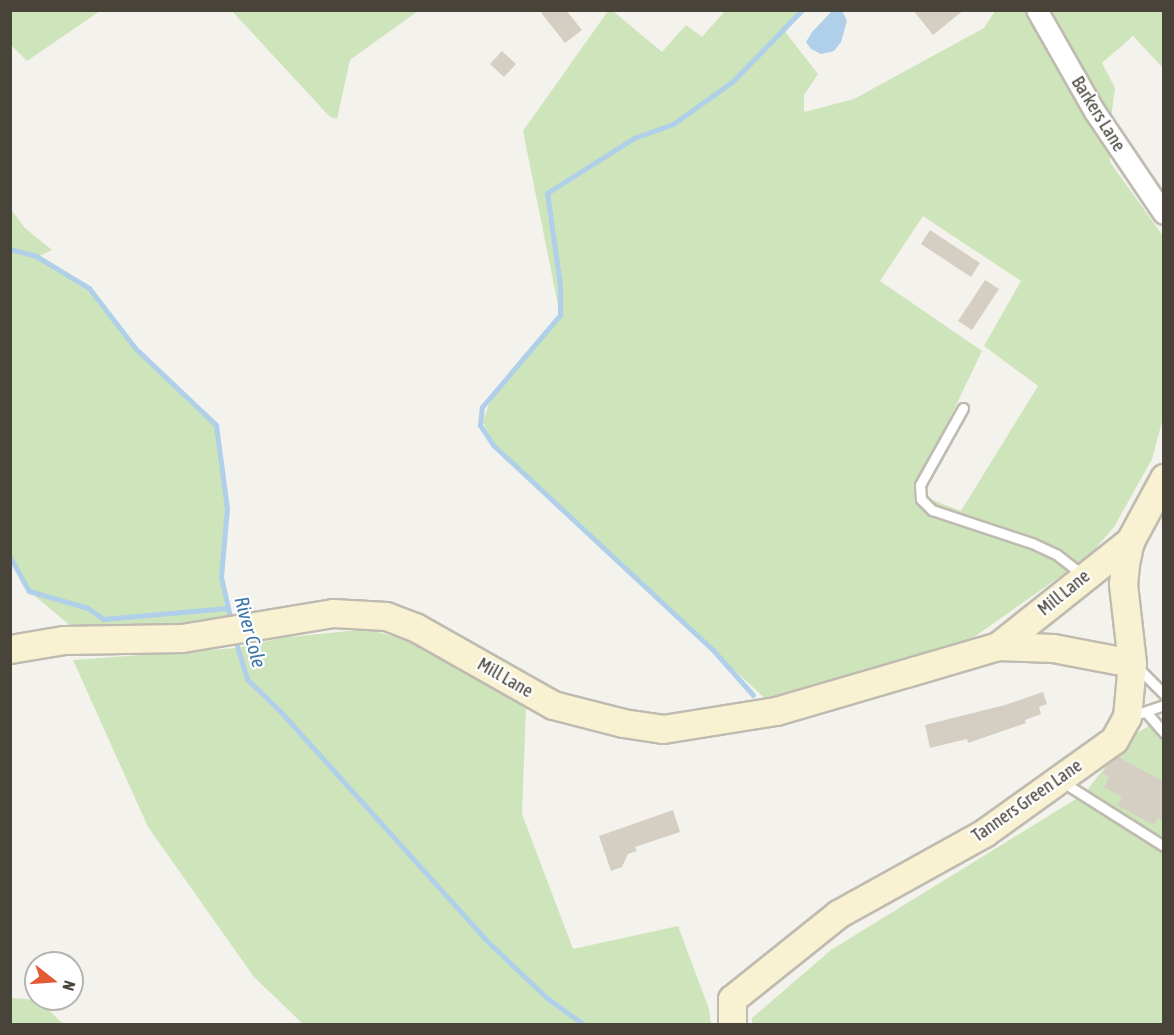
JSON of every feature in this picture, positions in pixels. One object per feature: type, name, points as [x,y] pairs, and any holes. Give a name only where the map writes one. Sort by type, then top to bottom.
[{"type":"street","name":"Barkers Lane","points":[[1037,10],[1095,112],[1164,214]]},
{"type":"street","name":"Tanners Green Lane","points":[[732,1024],[732,999],[838,914],[984,833],[1114,740],[1136,715],[1123,584],[1130,541],[1164,478]]},
{"type":"street","name":"Mill Lane","points":[[998,646],[1130,541]]},
{"type":"street","name":"Mill Lane","points":[[10,649],[64,640],[182,639],[333,613],[386,616],[415,627],[553,705],[623,723],[663,729],[776,711],[998,646],[1053,648],[1132,663]]},
{"type":"lane","points":[[963,408],[920,485],[921,499],[932,510],[1032,543],[1056,554],[1084,576]]},
{"type":"lane","points":[[1132,663],[1164,694]]},
{"type":"lane","points":[[1136,715],[1164,705]]},
{"type":"lane","points":[[1136,715],[1164,733]]},
{"type":"lane","points":[[1059,779],[1164,846]]},
{"type":"green space","points":[[10,11],[100,11],[27,61],[11,45]]},
{"type":"green space","points":[[232,11],[418,11],[350,60],[337,119],[330,117]]},
{"type":"green space","points":[[608,11],[613,11],[662,52],[686,25],[702,37],[725,11],[801,11],[783,29],[818,74],[804,95],[804,112],[854,99],[984,28],[995,11],[1163,11],[1163,68],[1133,36],[1102,63],[1115,88],[1110,126],[1110,162],[1163,236],[1163,418],[1152,459],[1114,527],[1089,556],[953,652],[771,704],[493,445],[483,422],[489,403],[560,315],[523,131]],"holes":[[[923,216],[1021,281],[984,346],[1038,386],[961,511],[914,493],[982,351],[880,281]]]},
{"type":"green space","points":[[10,208],[25,228],[52,250],[37,257],[89,288],[135,348],[216,425],[227,508],[221,577],[231,621],[73,628],[29,591],[11,559]]},
{"type":"green space","points":[[367,629],[430,647],[526,706],[522,814],[573,949],[678,926],[709,1009],[711,1024],[303,1024],[254,977],[148,827],[73,660],[236,648],[281,638]]},
{"type":"green space","points":[[1163,717],[1163,1024],[752,1024],[752,1018],[831,950],[1084,794],[1126,740]]},
{"type":"green space","points":[[11,998],[24,999],[24,1011],[50,1011],[63,1024],[11,1024]]},
{"type":"water","points":[[833,10],[842,11],[847,21],[841,42],[834,51],[821,54],[811,49],[806,42],[812,32]]},
{"type":"building","points":[[539,10],[566,10],[582,30],[565,43]]},
{"type":"building","points":[[913,10],[964,10],[933,35]]},
{"type":"building","points":[[502,51],[516,64],[504,77],[490,64]]},
{"type":"building","points":[[930,230],[980,263],[971,277],[921,244]]},
{"type":"building","points":[[985,280],[999,289],[972,330],[958,321]]},
{"type":"building","points":[[1043,692],[1047,704],[1039,707],[1041,714],[1025,720],[1026,723],[968,743],[967,739],[930,748],[925,725],[1005,705]]},
{"type":"building","points":[[1118,757],[1164,782],[1164,821],[1158,818],[1154,825],[1117,805],[1122,797],[1104,787],[1109,777],[1103,774],[1109,763]]},
{"type":"building","points":[[673,810],[680,832],[635,847],[637,851],[628,854],[622,867],[611,871],[599,836]]},
{"type":"waterway","points":[[753,695],[714,651],[493,445],[480,425],[482,407],[560,315],[560,285],[547,193],[634,138],[673,124],[733,81],[802,10]]},
{"type":"waterway","name":"River Cole","points":[[10,249],[36,256],[89,288],[135,348],[216,425],[227,508],[221,577],[231,621]]},
{"type":"waterway","points":[[10,557],[29,591],[88,608],[103,619],[228,608]]},
{"type":"waterway","name":"River Cole","points":[[234,636],[247,679],[280,711],[485,939],[547,998],[583,1024]]}]
